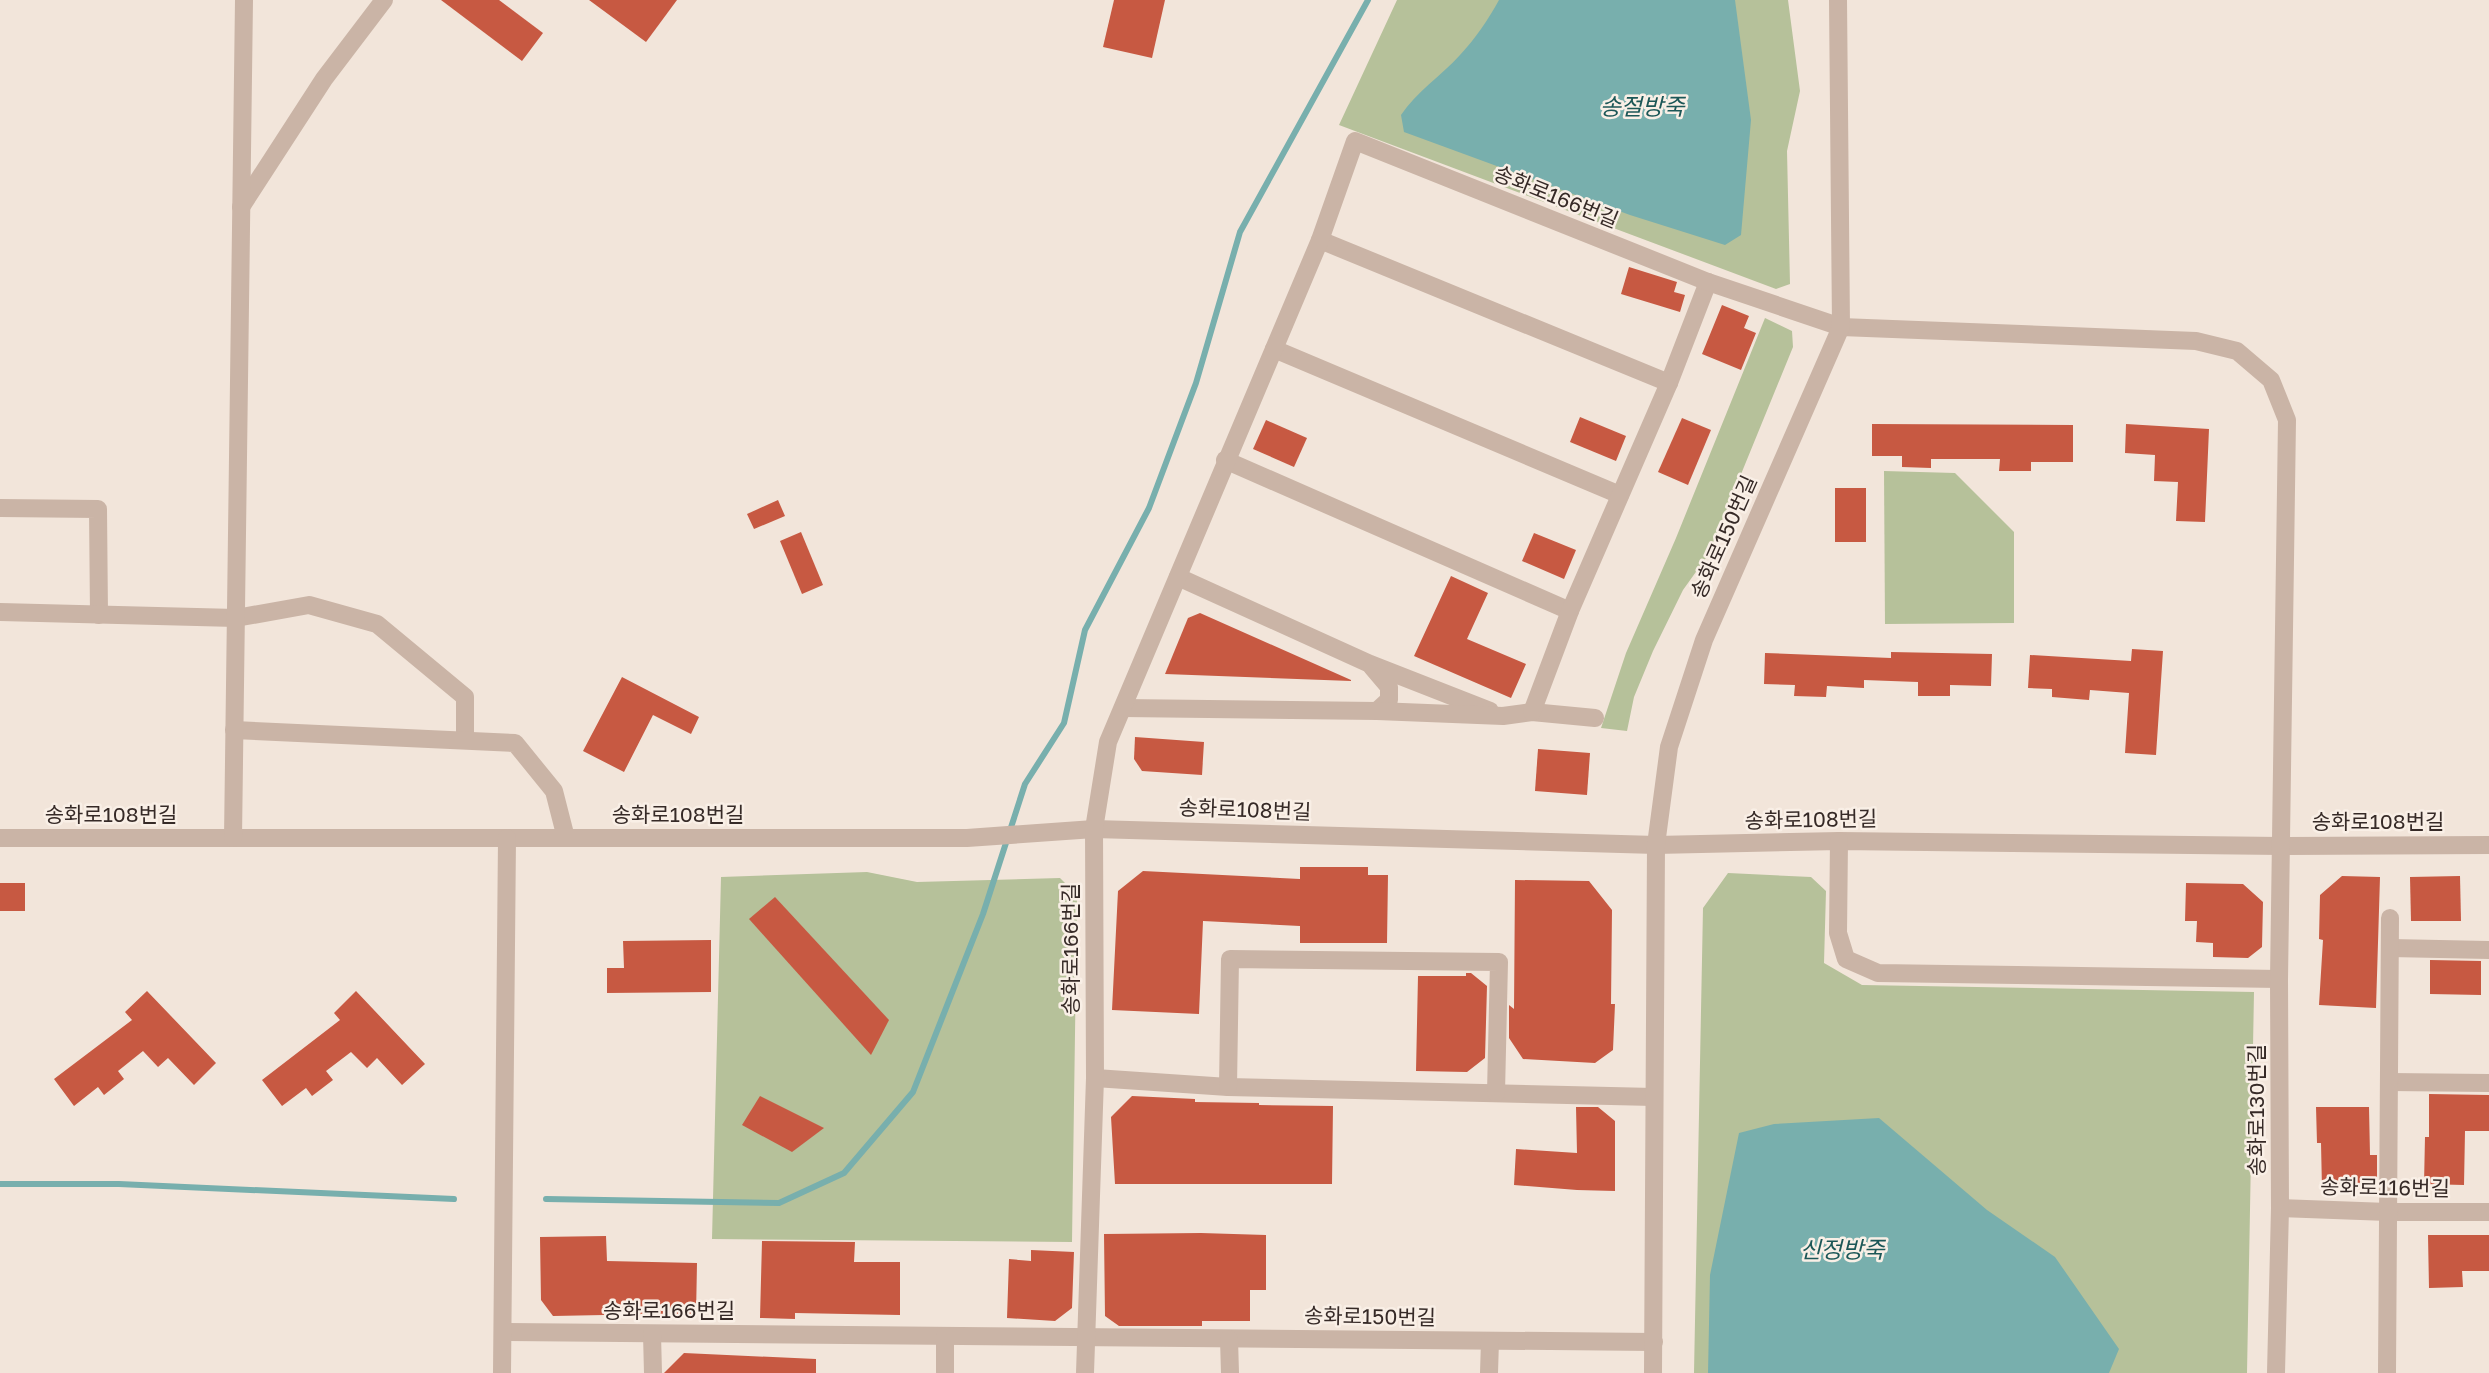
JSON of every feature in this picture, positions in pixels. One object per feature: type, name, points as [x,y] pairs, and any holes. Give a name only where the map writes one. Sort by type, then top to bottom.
[{"type":"street","points":[[233,838],[244,0]]},
{"type":"street","points":[[241,207],[324,79],[384,0]]},
{"type":"street","name":"송화로150번길","points":[[1653,1373],[1656,845],[1669,747],[1704,640],[1841,327],[1839,0]]},
{"type":"street","name":"송화로166번길","points":[[1085,1373],[1094,1078],[1094,829],[1108,742],[1320,240],[1355,141],[1708,282],[1841,327],[2196,341],[2237,351],[2271,380],[2287,420],[2282,846]]},
{"type":"street","points":[[1320,240],[1669,383]]},
{"type":"street","points":[[1532,712],[1570,611],[1669,383],[1708,282]]},
{"type":"street","points":[[1274,349],[1620,495]]},
{"type":"street","points":[[1225,460],[1570,611]]},
{"type":"street","points":[[0,508],[97,509],[99,615]]},
{"type":"street","points":[[1178,577],[1370,664],[1503,716]]},
{"type":"street","points":[[0,612],[236,618],[310,605],[377,624],[465,697],[465,740]]},
{"type":"street","points":[[1370,664],[1389,688],[1389,700],[1377,711]]},
{"type":"street","points":[[1123,708],[1377,711],[1503,716],[1532,712],[1595,718]]},
{"type":"street","points":[[234,730],[515,743],[554,791],[566,838]]},
{"type":"street","name":"송화로108번길","points":[[0,838],[967,838],[1094,829],[1656,845],[1839,841],[2282,846],[2489,845]]},
{"type":"street","points":[[502,1373],[507,838]]},
{"type":"street","points":[[1839,841],[1838,933],[1846,959],[1878,973],[2280,979]]},
{"type":"street","name":"송화로130번길","points":[[2276,1373],[2280,1208],[2282,846]]},
{"type":"street","points":[[2387,1373],[2390,918]]},
{"type":"street","points":[[2390,948],[2489,950]]},
{"type":"street","points":[[1228,1087],[1230,959],[1499,962],[1496,1093]]},
{"type":"street","points":[[1094,1078],[1228,1087],[1654,1097]]},
{"type":"street","points":[[2389,1082],[2489,1083]]},
{"type":"street","name":"송화로116번길","points":[[2280,1208],[2489,1212]]},
{"type":"street","name":"송화로166번길","points":[[503,1332],[1086,1337]]},
{"type":"street","points":[[652,1334],[653,1373]]},
{"type":"street","points":[[945,1336],[945,1373]]},
{"type":"street","name":"송화로150번길","points":[[1086,1337],[1654,1342]]},
{"type":"street","points":[[1229,1339],[1230,1373]]},
{"type":"street","points":[[1489,1373],[1490,1341]]},
{"type":"green space","name":"송절방죽","points":[[1397,0],[1788,0],[1800,91],[1787,151],[1790,284],[1776,289],[1339,125]]},
{"type":"green space","points":[[1765,318],[1792,331],[1793,347],[1708,555],[1683,590],[1653,651],[1634,697],[1627,731],[1601,728],[1626,653],[1676,538]]},
{"type":"green space","points":[[1884,471],[1955,473],[2014,532],[2014,623],[1885,624]]},
{"type":"green space","points":[[867,872],[917,882],[1060,878],[1077,895],[1072,1242],[712,1239],[721,877]]},
{"type":"green space","points":[[1728,873],[1811,877],[1826,891],[1824,963],[1862,985],[2254,992],[2247,1373],[1694,1373],[1703,908]]},
{"type":"water","name":"송절방죽","points":[[1499,0],[1735,0],[1751,120],[1741,235],[1725,245],[1630,215],[1404,132],[1401,115],[1466,49]]},
{"type":"water","name":"신정방죽","points":[[1879,1118],[1987,1210],[2055,1257],[2119,1349],[2109,1373],[1708,1373],[1710,1275],[1739,1133],[1774,1124]]},
{"type":"building","points":[[441,0],[499,0],[543,33],[522,61]]},
{"type":"building","points":[[589,0],[677,0],[646,42]]},
{"type":"building","points":[[1114,0],[1165,0],[1152,58],[1103,47]]},
{"type":"building","points":[[1629,267],[1677,282],[1674,292],[1685,295],[1680,312],[1621,294]]},
{"type":"building","points":[[1722,305],[1749,316],[1744,328],[1756,333],[1741,370],[1702,354]]},
{"type":"building","points":[[1580,417],[1626,436],[1616,461],[1570,442]]},
{"type":"building","points":[[1682,418],[1711,430],[1688,485],[1658,472]]},
{"type":"building","points":[[1266,420],[1307,438],[1294,467],[1253,449]]},
{"type":"building","points":[[1872,424],[2073,425],[2073,462],[2031,462],[2031,471],[1999,471],[2000,459],[1931,459],[1931,468],[1902,467],[1902,456],[1872,456]]},
{"type":"building","points":[[2126,424],[2209,429],[2205,522],[2176,521],[2178,482],[2154,481],[2155,455],[2125,453]]},
{"type":"building","points":[[1835,488],[1866,488],[1866,542],[1835,542]]},
{"type":"building","points":[[778,500],[785,516],[754,529],[747,514]]},
{"type":"building","points":[[801,532],[823,585],[802,594],[780,541]]},
{"type":"building","points":[[1534,533],[1576,550],[1564,579],[1522,561]]},
{"type":"building","points":[[1451,576],[1488,593],[1467,639],[1526,664],[1511,698],[1414,656]]},
{"type":"building","points":[[1200,613],[1351,681],[1165,674],[1188,618]]},
{"type":"building","points":[[2132,649],[2163,651],[2156,755],[2125,753],[2129,693],[2090,690],[2089,700],[2052,697],[2052,689],[2028,688],[2030,655],[2131,661]]},
{"type":"building","points":[[1891,652],[1992,654],[1991,686],[1950,685],[1950,696],[1918,696],[1918,682],[1864,680],[1864,688],[1827,686],[1826,697],[1794,696],[1795,685],[1764,684],[1765,653],[1891,658]]},
{"type":"building","points":[[622,677],[699,717],[691,734],[653,715],[624,772],[583,751]]},
{"type":"building","points":[[1135,737],[1204,742],[1202,775],[1142,771],[1134,759]]},
{"type":"building","points":[[1538,749],[1590,753],[1587,795],[1535,791]]},
{"type":"building","points":[[1300,867],[1368,867],[1368,875],[1388,875],[1387,943],[1300,943],[1300,926],[1203,921],[1199,1014],[1112,1010],[1118,891],[1143,871],[1300,879]]},
{"type":"building","points":[[2342,876],[2380,877],[2376,1008],[2319,1005],[2323,940],[2319,939],[2320,895]]},
{"type":"building","points":[[2460,876],[2461,921],[2411,921],[2410,877]]},
{"type":"building","points":[[1515,880],[1589,881],[1612,910],[1611,1004],[1615,1004],[1613,1050],[1595,1063],[1523,1059],[1509,1038],[1509,1005],[1514,1009]]},
{"type":"building","points":[[0,883],[25,883],[25,911],[0,911]]},
{"type":"building","points":[[2186,883],[2243,884],[2263,902],[2262,947],[2248,958],[2213,957],[2213,943],[2196,942],[2197,921],[2185,921]]},
{"type":"building","points":[[775,897],[889,1020],[871,1055],[749,919]]},
{"type":"building","points":[[711,940],[711,992],[607,993],[607,968],[624,968],[623,941]]},
{"type":"building","points":[[2430,960],[2481,961],[2481,995],[2430,994]]},
{"type":"building","points":[[1466,973],[1471,973],[1487,986],[1485,1058],[1467,1072],[1416,1071],[1418,976],[1466,976]]},
{"type":"building","points":[[147,991],[216,1063],[194,1085],[168,1058],[158,1067],[143,1051],[118,1071],[124,1079],[104,1095],[98,1087],[74,1106],[54,1079],[132,1020],[125,1012]]},
{"type":"building","points":[[356,991],[425,1064],[402,1085],[377,1058],[367,1068],[351,1052],[326,1071],[333,1080],[312,1096],[306,1088],[282,1106],[262,1080],[340,1020],[334,1013]]},
{"type":"building","points":[[2429,1094],[2489,1095],[2489,1131],[2465,1131],[2464,1185],[2424,1184],[2425,1137],[2429,1137]]},
{"type":"building","points":[[760,1096],[824,1128],[792,1152],[742,1125]]},
{"type":"building","points":[[1132,1096],[1195,1099],[1195,1102],[1333,1106],[1332,1184],[1115,1184],[1111,1117]]},
{"type":"building","points":[[1576,1107],[1598,1107],[1615,1121],[1615,1191],[1514,1185],[1516,1149],[1577,1153]]},
{"type":"building","points":[[2316,1107],[2369,1107],[2370,1155],[2377,1155],[2377,1188],[2322,1189],[2321,1143],[2317,1143]]},
{"type":"building","points":[[1104,1234],[1266,1235],[1266,1290],[1250,1290],[1250,1321],[1202,1321],[1202,1326],[1119,1326],[1105,1316]]},
{"type":"building","points":[[2428,1235],[2489,1235],[2489,1271],[2462,1271],[2463,1287],[2429,1288]]},
{"type":"building","points":[[606,1236],[607,1261],[697,1263],[696,1316],[553,1316],[541,1300],[540,1237]]},
{"type":"building","points":[[762,1241],[855,1242],[854,1262],[900,1262],[900,1315],[795,1313],[795,1319],[760,1318]]},
{"type":"building","points":[[1031,1250],[1074,1252],[1072,1308],[1055,1321],[1007,1318],[1009,1259],[1031,1261]]},
{"type":"building","points":[[684,1353],[816,1359],[816,1373],[664,1373]]},
{"type":"waterway","points":[[546,1199],[779,1203],[844,1173],[913,1092],[983,914],[1025,784],[1064,723],[1085,630],[1149,508],[1196,383],[1240,232],[1368,0]]},
{"type":"waterway","points":[[0,1184],[119,1184],[454,1199]]}]
